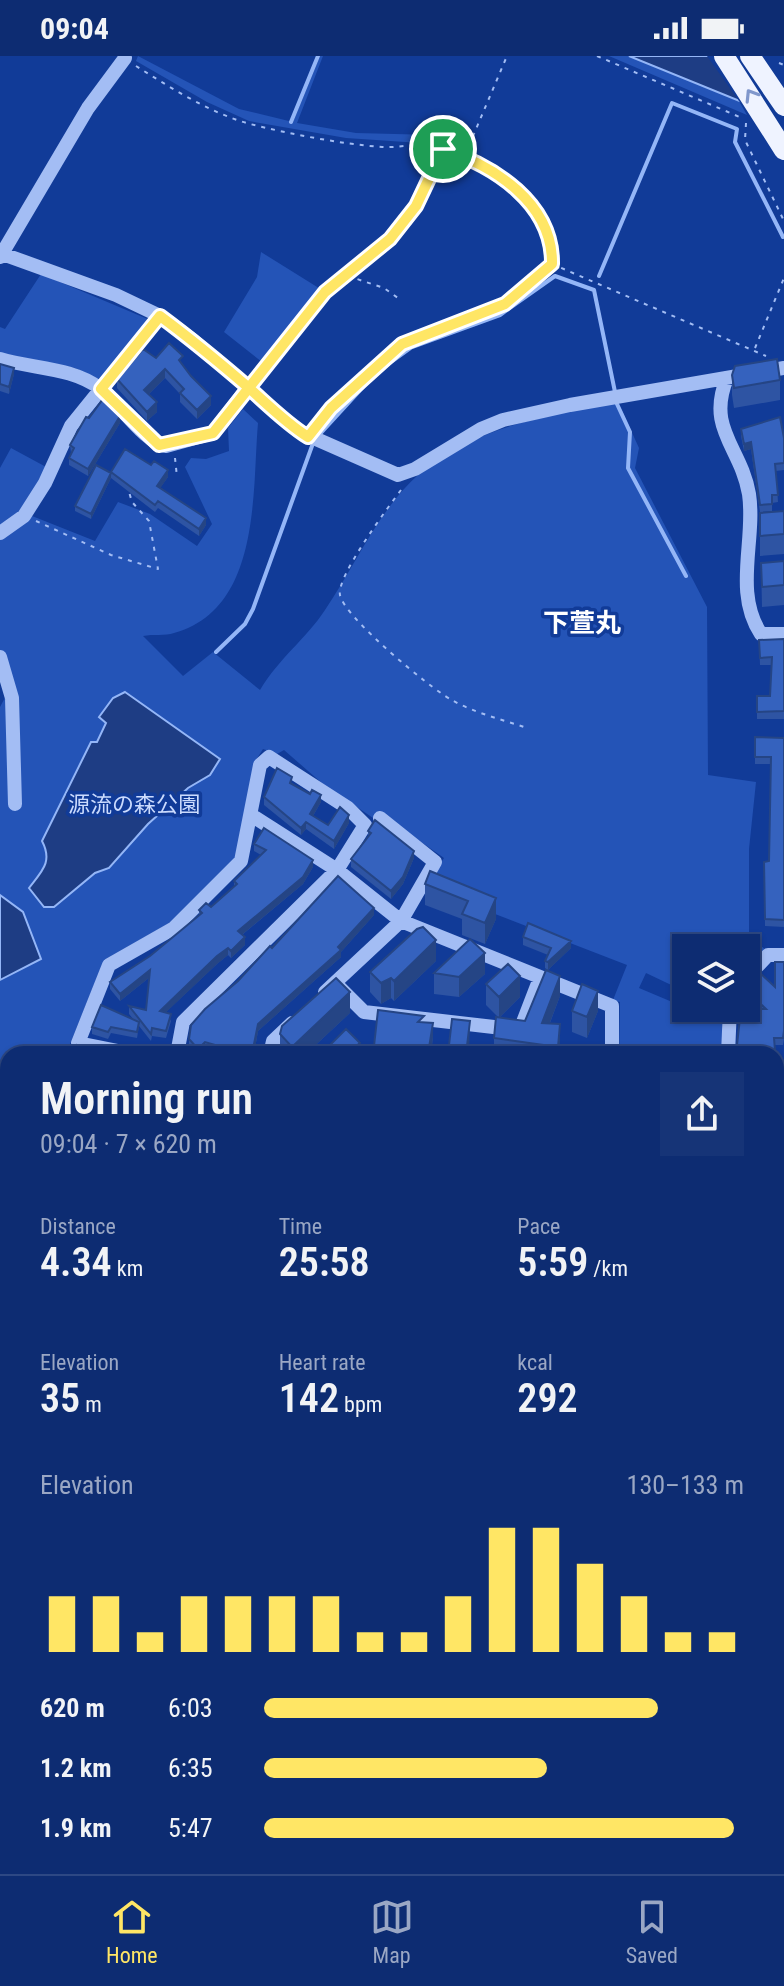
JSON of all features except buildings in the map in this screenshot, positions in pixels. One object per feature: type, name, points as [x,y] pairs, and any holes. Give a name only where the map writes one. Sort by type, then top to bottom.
[{"type":"main road","points":[[724,56],[780,143]]},
{"type":"main road","points":[[750,56],[784,106]]},
{"type":"street","points":[[125,58],[88,108],[1,255],[116,295],[160,316],[308,437],[398,475],[415,469],[458,441],[503,420],[570,405],[784,368]]},
{"type":"street","points":[[0,533],[24,516],[45,483],[71,426],[160,316]]},
{"type":"street","points":[[0,359],[80,375],[101,389],[159,445],[213,433],[248,387]]},
{"type":"street","points":[[727,378],[718,411],[723,434],[733,446],[748,490],[747,596],[761,634],[784,634]]},
{"type":"street","points":[[0,657],[12,698],[15,804]]},
{"type":"street","points":[[93,1046],[78,1043],[109,965],[174,928],[241,861],[260,765],[269,757],[348,808],[365,825],[337,870],[183,1022],[178,1046]]},
{"type":"street","points":[[251,815],[337,870],[401,921],[612,1006],[612,1046]]},
{"type":"street","points":[[272,1046],[273,1041],[401,921],[435,862],[380,818]]},
{"type":"street","points":[[760,963],[768,955],[784,955]]},
{"type":"street","points":[[335,983],[364,1012],[520,1030],[540,978]]},
{"type":"street","points":[[728,1046],[729,1022]]},
{"type":"path","points":[[465,156],[507,56]]},
{"type":"path","points":[[597,56],[740,115],[746,123],[745,140],[784,221]]},
{"type":"path","points":[[125,58],[198,102],[248,123],[370,146],[428,145],[465,156],[520,192],[538,209],[547,230],[552,264]]},
{"type":"path","points":[[779,63],[784,65]]},
{"type":"path","points":[[248,387],[325,292],[390,239],[407,217],[443,149]]},
{"type":"path","points":[[552,264],[754,349],[784,368]]},
{"type":"path","points":[[308,437],[331,408],[402,344],[505,304],[552,264]]},
{"type":"path","points":[[347,276],[384,288],[398,298]]},
{"type":"path","points":[[754,349],[784,278]]},
{"type":"path","points":[[170,445],[177,477]]},
{"type":"path","points":[[415,469],[369,533],[339,595],[373,637],[447,698],[524,727]]},
{"type":"path","points":[[24,516],[111,555],[158,569],[149,521],[132,502],[130,487]]},
{"type":"green space","points":[[138,56],[239,109],[293,122],[320,56],[323,56],[297,123],[356,133],[434,135],[462,143],[459,150],[435,144],[346,138],[249,121],[207,102],[136,61]]},
{"type":"green space","points":[[609,56],[629,56],[739,101],[747,115]]},
{"type":"green space","points":[[261,252],[322,290],[262,362],[224,332],[257,277]]},
{"type":"green space","points":[[41,274],[150,320],[99,379],[75,368],[0,353],[0,327],[5,329]]},
{"type":"green space","name":"源流の森公園","points":[[618,402],[639,448],[635,468],[707,607],[708,775],[756,782],[749,849],[749,934],[672,934],[672,985],[646,973],[639,988],[672,1002],[672,1022],[722,1023],[723,1046],[619,1046],[620,1002],[613,1000],[627,965],[425,887],[444,858],[381,814],[376,820],[323,784],[284,750],[277,754],[263,749],[254,763],[235,859],[171,922],[104,960],[69,1046],[0,1046],[0,707],[8,692],[0,669],[0,468],[11,448],[48,468],[22,512],[95,541],[118,502],[150,514],[197,546],[212,524],[185,467],[191,458],[206,459],[229,451],[228,428],[243,409],[258,423],[252,514],[246,545],[237,574],[223,600],[202,620],[174,633],[143,636],[183,676],[213,652],[260,690],[318,620],[380,521],[405,488],[441,458],[488,434],[539,418]]},
{"type":"shaded area","points":[[629,56],[723,56],[784,119]]},
{"type":"shaded area","points":[[125,692],[220,759],[210,775],[188,788],[148,824],[109,868],[95,873],[54,907],[44,907],[29,888],[46,861],[42,841],[91,742],[97,742],[106,723],[99,717],[113,698]]},
{"type":"shaded area","points":[[0,895],[23,912],[41,959],[0,980]]},
{"type":"pier","points":[[707,56],[733,56],[780,76],[784,80],[784,123],[744,108]]},
{"type":"waterway","points":[[291,122],[318,56]]},
{"type":"waterway","points":[[599,276],[672,103],[737,129],[735,142],[783,237]]},
{"type":"waterway","points":[[320,434],[376,373],[412,347],[500,315],[555,276],[594,290],[615,392]]},
{"type":"waterway","points":[[617,404],[630,432],[628,468],[686,576]]},
{"type":"waterway","points":[[216,652],[245,624],[253,609],[312,446]]},
{"type":"district","name":"下萱丸","points":[[582,623]]},
{"type":"route","points":[[443,149],[416,206],[390,239],[325,292],[248,387],[213,433],[204,438],[159,445],[101,389],[160,316],[194,341],[248,387],[298,431],[308,437],[331,408],[402,344],[427,332],[473,318],[516,297],[552,264],[547,230],[538,209],[520,192],[465,156],[443,149]]}]
